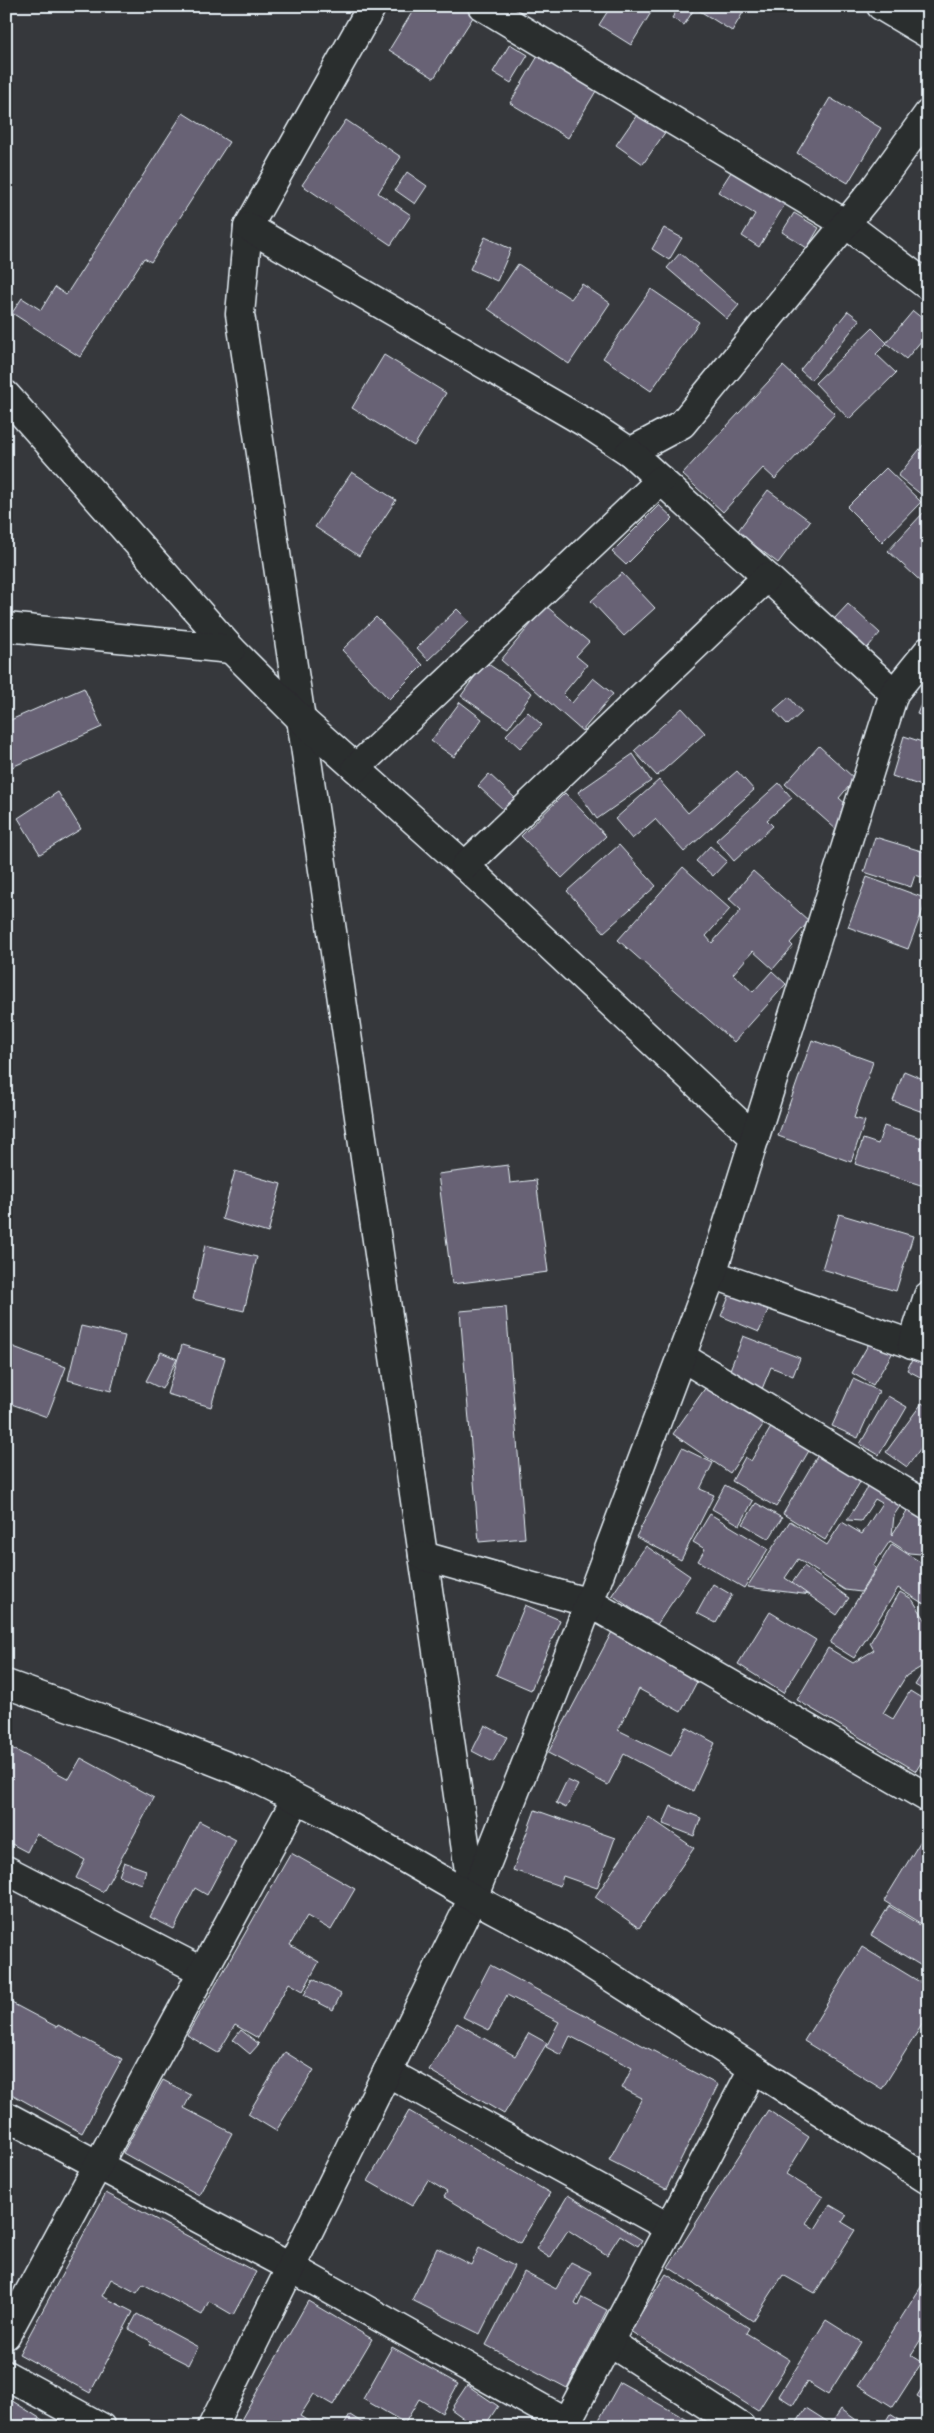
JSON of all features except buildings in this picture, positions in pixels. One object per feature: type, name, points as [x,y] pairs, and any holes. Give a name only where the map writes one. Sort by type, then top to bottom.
[{"type":"street","points":[[372,6],[248,226],[240,314],[473,1898]]},
{"type":"street","points":[[482,6],[846,224],[928,286]]},
{"type":"street","points":[[881,6],[928,34]]},
{"type":"street","points":[[630,452],[682,424],[874,189],[928,114]]},
{"type":"street","points":[[248,226],[591,426],[630,452],[894,693]]},
{"type":"street","points":[[6,395],[231,649],[301,720],[465,866],[755,1138]]},
{"type":"street","points":[[356,768],[661,480]]},
{"type":"street","points":[[465,866],[767,577]]},
{"type":"street","points":[[6,627],[231,649]]},
{"type":"street","points":[[212,2427],[473,1898],[590,1603],[712,1274],[894,693],[928,651]]},
{"type":"street","points":[[712,1274],[920,1348],[928,1296]]},
{"type":"street","points":[[682,1357],[928,1506]]},
{"type":"street","points":[[423,1556],[590,1603],[928,1798]]},
{"type":"street","points":[[6,1684],[150,1736],[238,1771],[333,1817],[473,1898],[559,1944],[928,2180]]},
{"type":"street","points":[[6,2335],[296,1799]]},
{"type":"street","points":[[6,1870],[202,1972]]},
{"type":"street","points":[[6,2116],[290,2267],[565,2424],[668,2227],[754,2069]]},
{"type":"street","points":[[387,2072],[668,2227]]},
{"type":"street","points":[[609,2342],[740,2427]]},
{"type":"street","points":[[6,2375],[101,2427]]}]
